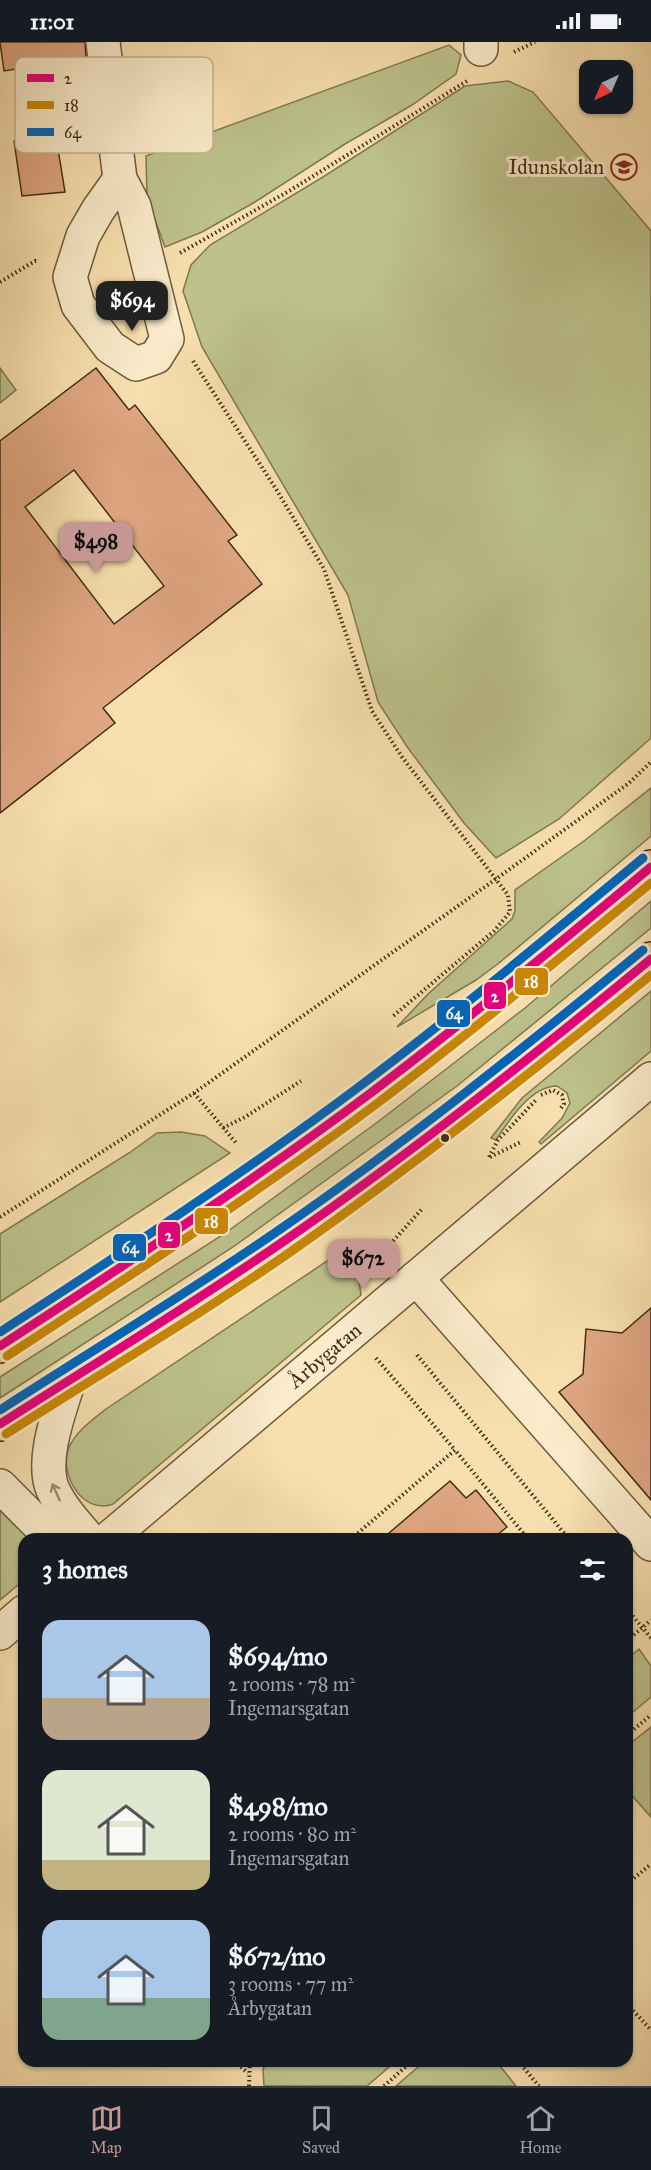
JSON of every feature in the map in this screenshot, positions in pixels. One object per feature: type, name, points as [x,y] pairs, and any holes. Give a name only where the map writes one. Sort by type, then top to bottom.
[{"type":"main road","points":[[0,1346],[140,1256],[325,1127],[430,1048],[651,867]]},
{"type":"main road","points":[[0,1424],[289,1238],[449,1122],[651,958]]},
{"type":"street","points":[[103,42],[105,57]]},
{"type":"street","points":[[117,153],[120,179],[134,206],[167,339],[156,357],[136,364],[110,347],[78,305],[70,277],[83,236],[120,179]]},
{"type":"street","name":"Årbygatan","points":[[115,1533],[651,1079]]},
{"type":"street","points":[[416,1278],[651,1544]]},
{"type":"street","points":[[69,1380],[48,1452],[52,1488],[67,1513],[84,1533]]},
{"type":"street","points":[[0,1486],[47,1533]]},
{"type":"street","points":[[0,1633],[18,1617]]},
{"type":"path","points":[[148,261],[178,254],[289,191],[484,57],[535,42]]},
{"type":"path","points":[[0,282],[35,261],[75,262]]},
{"type":"path","points":[[167,339],[193,361],[276,489],[324,570],[372,711],[402,757],[508,895],[510,912],[494,931],[392,1017]]},
{"type":"path","points":[[0,1217],[194,1093],[629,783],[651,762]]},
{"type":"path","points":[[223,1128],[245,1117],[300,1081]]},
{"type":"path","points":[[489,1157],[498,1140],[539,1095],[553,1090],[562,1095],[564,1104],[558,1112]]},
{"type":"path","points":[[194,1093],[237,1144]]},
{"type":"path","points":[[375,1261],[422,1209]]},
{"type":"path","points":[[353,1331],[523,1533]]},
{"type":"path","points":[[417,1355],[564,1533]]},
{"type":"path","points":[[358,1533],[455,1450]]},
{"type":"path","points":[[633,1617],[651,1638]]},
{"type":"path","points":[[633,1636],[651,1620]]},
{"type":"path","points":[[633,1730],[651,1714]]},
{"type":"path","points":[[633,1879],[651,1864]]},
{"type":"path","points":[[633,2010],[651,2030]]},
{"type":"path","points":[[241,2067],[249,2074]]},
{"type":"path","points":[[249,2086],[250,2067]]},
{"type":"path","points":[[384,2086],[405,2067]]},
{"type":"path","points":[[523,2067],[539,2086]]},
{"type":"green space","points":[[449,45],[461,55],[456,74],[412,105],[345,144],[255,202],[202,232],[165,247],[147,198],[146,156],[154,153],[213,153],[213,131]]},
{"type":"green space","points":[[508,81],[533,92],[651,231],[651,738],[559,819],[496,858],[464,823],[408,748],[378,702],[348,595],[202,347],[183,291],[191,265],[210,245],[323,177],[465,86]]},
{"type":"green space","points":[[0,368],[16,390],[0,403]]},
{"type":"green space","points":[[651,788],[651,836],[499,963],[476,980],[397,1027],[428,994],[512,919],[515,911],[515,890],[584,841]]},
{"type":"green space","points":[[651,901],[651,928],[457,1086],[233,1247],[0,1398],[0,1377],[224,1234],[379,1121],[525,1008]]},
{"type":"green space","points":[[651,991],[651,1051],[541,1144],[539,1142],[562,1118],[570,1103],[567,1093],[557,1086],[538,1092],[530,1098],[514,1114],[496,1140],[491,1138],[522,1098]]},
{"type":"green space","points":[[181,1132],[205,1136],[230,1153],[0,1302],[0,1234],[157,1133]]},
{"type":"green space","points":[[357,1241],[356,1259],[361,1295],[113,1504],[102,1506],[83,1499],[71,1481],[66,1460],[74,1438],[89,1422]]},
{"type":"green space","points":[[0,1505],[26,1533],[18,1533],[18,1585],[0,1600]]},
{"type":"green space","points":[[639,1649],[651,1666],[651,1697],[633,1712],[633,1654]]},
{"type":"green space","points":[[651,1727],[651,1817],[633,1797],[633,1741]]},
{"type":"green space","points":[[264,2067],[389,2067],[367,2086],[264,2086]]},
{"type":"green space","points":[[418,2067],[501,2067],[516,2086],[396,2086]]},
{"type":"building","points":[[0,42],[85,42],[86,57],[15,57],[15,69],[4,71]]},
{"type":"building","points":[[16,153],[59,153],[65,192],[22,196]]},
{"type":"building","points":[[96,368],[129,410],[135,405],[237,535],[228,541],[262,584],[103,708],[115,723],[0,813],[0,441]],"holes":[[[74,470],[164,586],[114,624],[25,507]]]},
{"type":"building","points":[[651,1308],[651,1500],[559,1392],[583,1374],[586,1329],[622,1333]]},
{"type":"building","points":[[450,1481],[466,1498],[476,1490],[507,1527],[500,1533],[389,1533]]},
{"type":"transit line","name":"64","points":[[0,1332],[182,1212],[316,1118],[468,1002],[643,858]]},
{"type":"transit line","name":"2","points":[[0,1346],[186,1224],[323,1128],[476,1011],[651,867]]},
{"type":"transit line","name":"18","points":[[7,1356],[193,1234],[375,1105],[514,996],[651,883]]},
{"type":"transit line","name":"64","points":[[0,1410],[210,1276],[326,1197],[464,1094],[643,950]]},
{"type":"transit line","name":"2","points":[[0,1424],[216,1287],[334,1206],[472,1103],[651,959]]},
{"type":"transit line","name":"18","points":[[6,1434],[189,1320],[296,1248],[476,1114],[651,975]]},
{"type":"place","name":"Idunskolan","points":[[624,167]]}]
